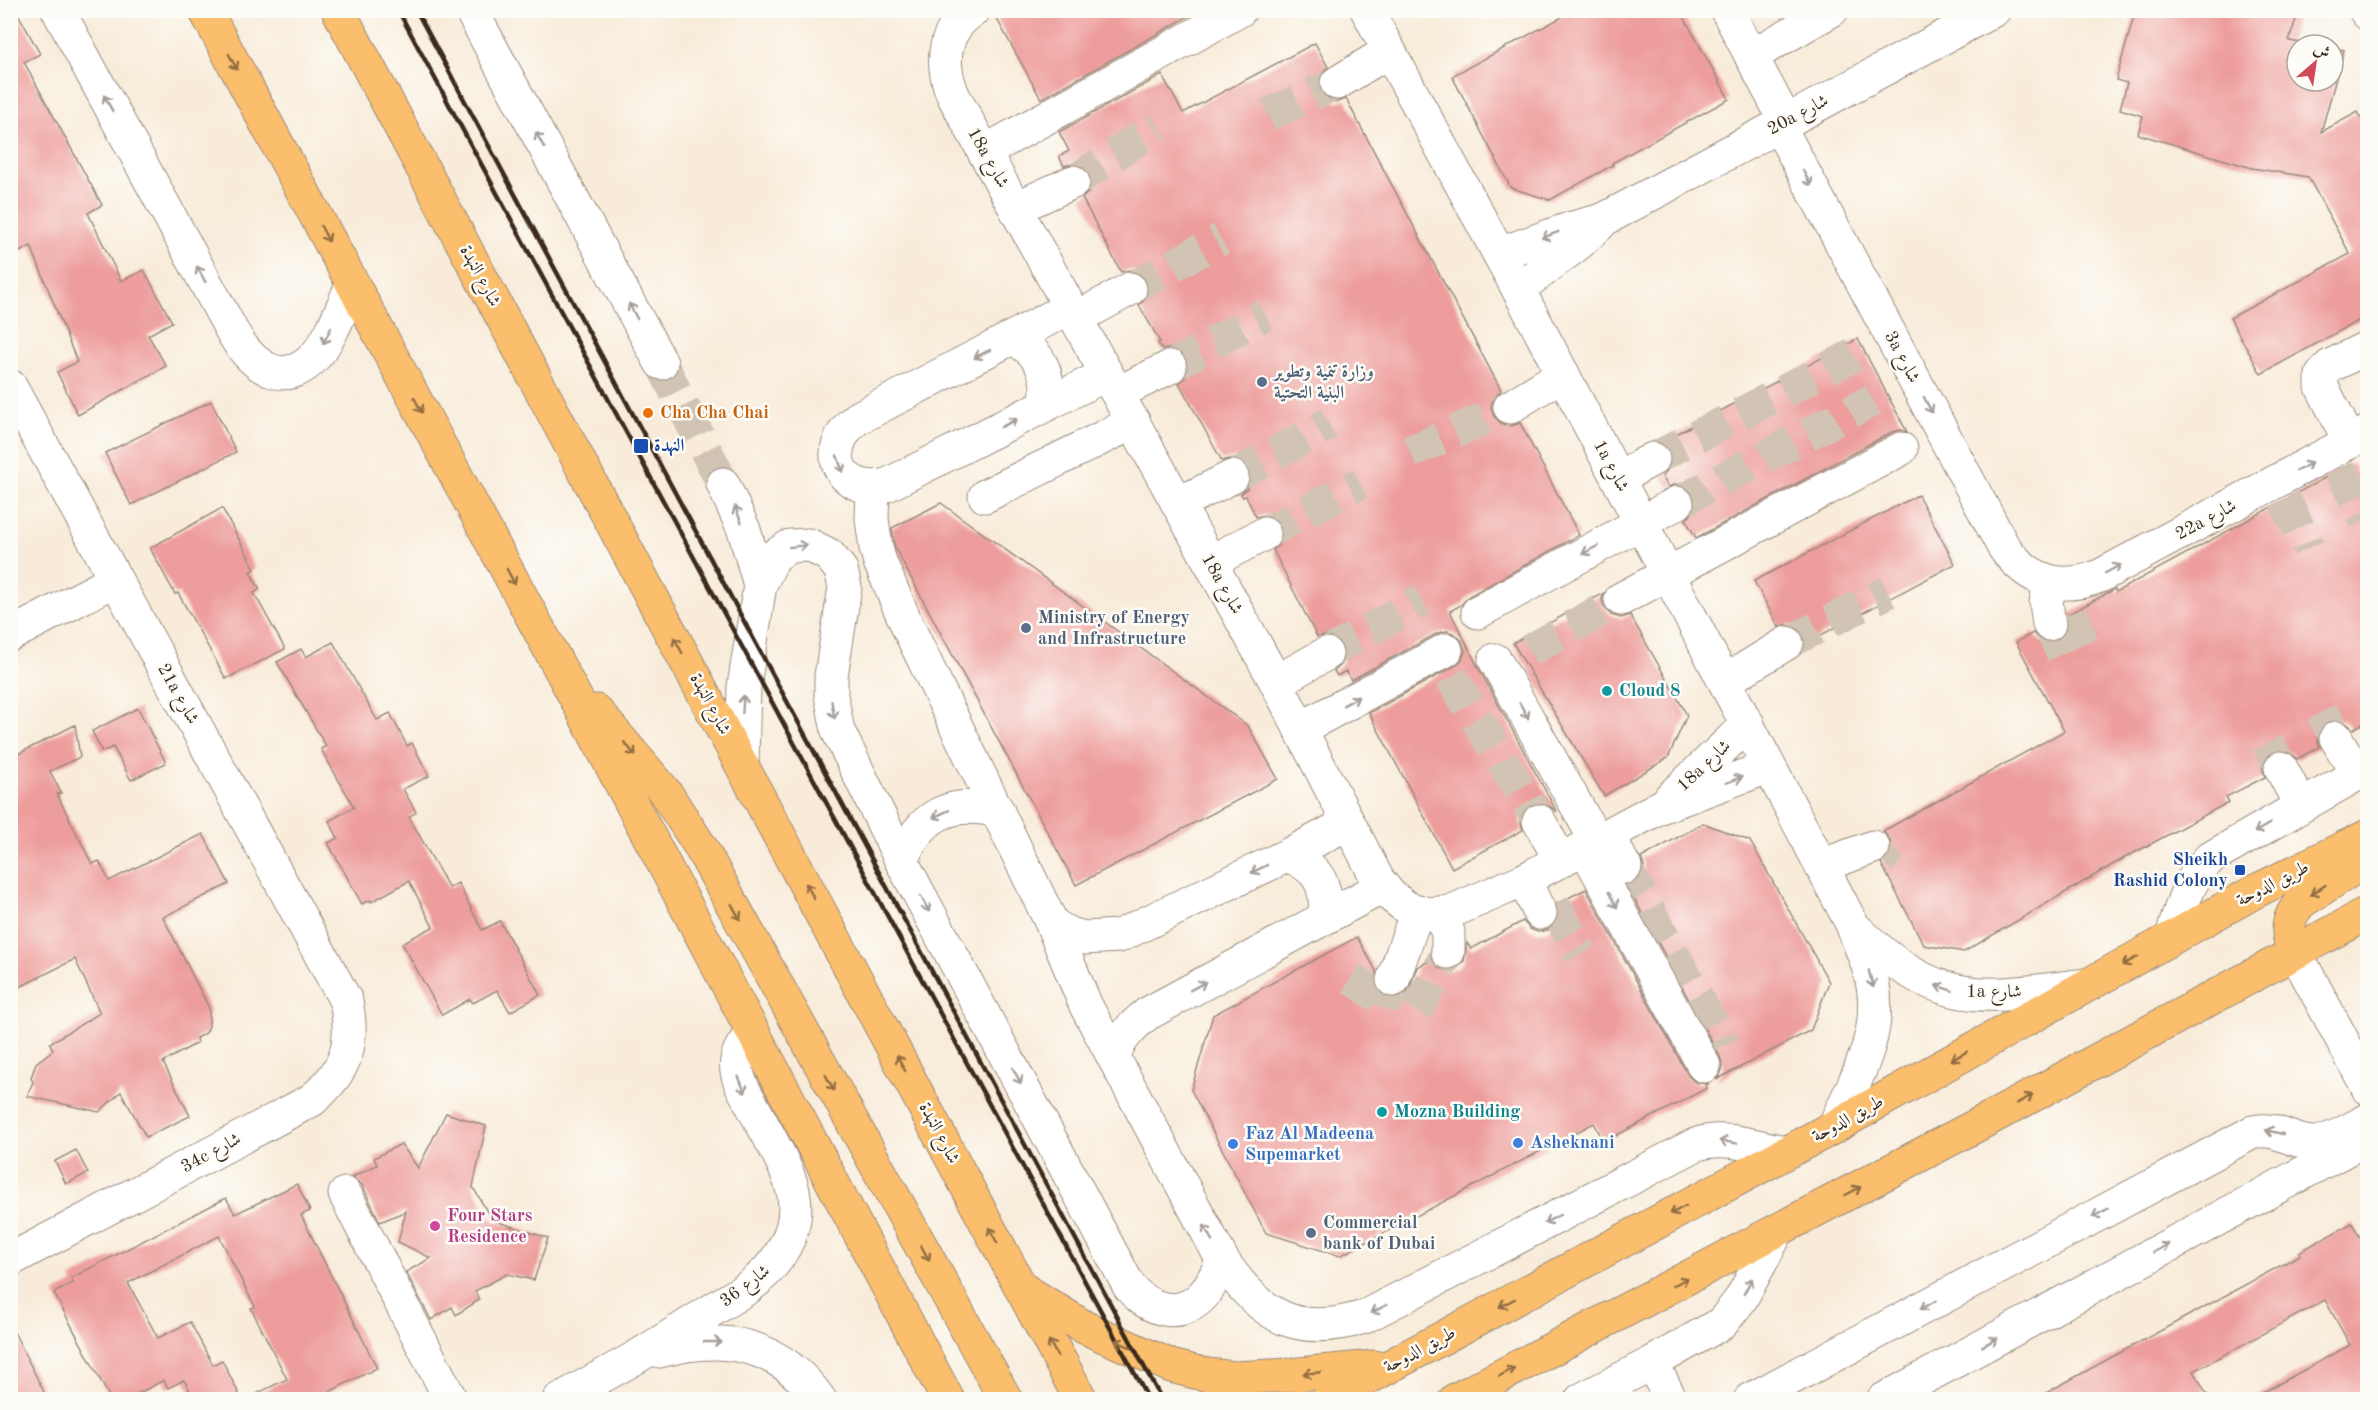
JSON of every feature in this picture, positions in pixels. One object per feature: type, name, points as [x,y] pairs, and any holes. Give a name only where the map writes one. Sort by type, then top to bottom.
[{"type":"main road","points":[[205,10],[563,674],[948,1400]]},
{"type":"main road","name":"شارع النهدة","points":[[338,10],[1081,1400]]},
{"type":"main road","points":[[563,674],[665,792],[700,846],[1006,1400]]},
{"type":"main road","name":"طريق الدوحة","points":[[1327,1400],[1834,1127],[2256,891],[2367,836]]},
{"type":"main road","points":[[2295,952],[2289,939],[2288,925],[2292,912],[2307,898],[2367,859]]},
{"type":"main road","points":[[1455,1400],[1777,1232],[2367,913]]},
{"type":"main road","points":[[1020,1287],[1084,1327],[1172,1366],[1207,1375],[1235,1378],[1278,1376],[1391,1366]]},
{"type":"street","points":[[58,10],[233,333],[253,361],[279,373],[293,372],[305,365],[318,354],[353,284]]},
{"type":"street","points":[[471,10],[661,363]]},
{"type":"street","name":"18a شارع","points":[[974,10],[958,25],[948,41],[945,59],[946,78],[953,95],[1276,682],[1348,823],[1409,904],[1462,908],[1569,857],[1660,807],[1768,767]]},
{"type":"street","points":[[984,152],[1240,10]]},
{"type":"street","name":"1a شارع","points":[[1366,10],[1566,379],[1852,924],[1873,984],[1876,1005],[1874,1028],[1865,1057],[1834,1127]]},
{"type":"street","name":"3a شارع","points":[[1728,10],[1783,124],[2003,546],[2012,559],[2057,596]]},
{"type":"street","points":[[1751,56],[1832,10]]},
{"type":"street","name":"20a شارع","points":[[1499,254],[1569,229],[1603,220],[1994,11]]},
{"type":"street","points":[[1337,83],[1389,51]]},
{"type":"street","points":[[1016,208],[1073,182]]},
{"type":"street","name":"20a شارع","points":[[1518,289],[1578,244],[1603,220]]},
{"type":"street","points":[[1130,289],[1012,338],[858,418],[845,428],[837,443],[837,459],[844,474],[857,484],[873,488],[887,485],[1045,405],[1170,367]]},
{"type":"street","points":[[1012,338],[1025,344],[1043,365],[1047,385],[1045,405]]},
{"type":"street","points":[[2347,449],[2322,387],[2322,375],[2330,366],[2367,347]]},
{"type":"street","points":[[1514,413],[1566,379]]},
{"type":"street","name":"21a شارع","points":[[10,386],[346,1001]]},
{"type":"street","points":[[988,502],[1137,428]]},
{"type":"street","points":[[1621,599],[1901,449]]},
{"type":"street","name":"22a شارع","points":[[2057,596],[2280,491],[2347,449]]},
{"type":"street","points":[[1618,478],[1653,459]]},
{"type":"street","points":[[1178,504],[1232,477]]},
{"type":"street","points":[[723,484],[744,530],[760,585]]},
{"type":"street","points":[[873,488],[872,519],[879,562],[907,625],[1052,924],[1086,1006],[1223,1261],[1249,1296],[1265,1309],[1304,1324],[1324,1326],[1365,1317],[1704,1141],[1723,1140],[1785,1152]]},
{"type":"street","points":[[1478,612],[1677,503]]},
{"type":"street","points":[[1210,562],[1264,534]]},
{"type":"street","points":[[742,763],[744,687],[760,585],[774,556],[790,546],[809,545],[829,555],[841,570],[845,587],[831,676],[833,713],[845,748],[902,862],[1130,1286],[1138,1298],[1151,1306],[1165,1310],[1180,1309],[1205,1293],[1223,1261]]},
{"type":"street","points":[[10,635],[115,580]]},
{"type":"street","points":[[1721,673],[1783,635]]},
{"type":"street","points":[[1300,729],[1446,650]]},
{"type":"street","points":[[1276,682],[1326,654]]},
{"type":"street","points":[[1495,660],[1569,857],[1547,909]]},
{"type":"street","name":"18a شارع","points":[[1660,807],[1748,724]]},
{"type":"street","points":[[2172,937],[2189,885],[2209,859],[2362,771],[2336,738]]},
{"type":"street","points":[[2281,768],[2301,806]]},
{"type":"street","points":[[902,862],[909,842],[922,826],[938,814],[957,807],[978,806],[998,811]]},
{"type":"street","points":[[1539,821],[1569,857],[1704,1066]]},
{"type":"street","points":[[1052,924],[1069,934],[1085,938],[1119,936],[1348,823]]},
{"type":"street","points":[[1824,873],[1876,853]]},
{"type":"street","points":[[1287,855],[1302,861],[1315,872],[1327,901],[1325,917]]},
{"type":"street","points":[[1569,857],[1626,867]]},
{"type":"street","points":[[1385,975],[1409,904]]},
{"type":"street","points":[[1113,1056],[1119,1040],[1127,1030],[1147,1014],[1325,917],[1409,904],[1448,932],[1448,952]]},
{"type":"street","name":"1a شارع","points":[[1852,924],[1881,952],[1903,968],[1925,982],[1952,991],[1979,995],[2009,995],[2085,985]]},
{"type":"street","points":[[2295,952],[2367,1088]]},
{"type":"street","name":"34c شارع","points":[[12,1256],[312,1100],[329,1086],[342,1067],[349,1045],[351,1023],[346,1001]]},
{"type":"street","points":[[1086,1006],[1119,1013],[1147,1014]]},
{"type":"street","name":"شارع 36","points":[[559,1400],[635,1358],[762,1278],[775,1264],[785,1247],[794,1210],[793,1191],[781,1160],[739,1077],[736,1061],[743,1044],[753,1032]]},
{"type":"street","points":[[2316,1152],[2326,1140],[2367,1120]]},
{"type":"street","points":[[1750,1400],[2253,1132],[2271,1130],[2316,1152]]},
{"type":"street","points":[[1883,1400],[2316,1152],[2367,1138]]},
{"type":"street","points":[[345,1194],[452,1400]]},
{"type":"street","points":[[1581,1400],[1709,1332],[1733,1312],[1777,1232]]},
{"type":"street","points":[[635,1358],[693,1343],[735,1344],[775,1357],[808,1384],[820,1400]]},
{"type":"street","points":[[1652,1364],[1671,1400]]},
{"type":"building","points":[[10,10],[16,10],[40,54],[24,62],[102,205],[88,213],[121,281],[144,270],[172,322],[148,335],[166,366],[78,415],[57,372],[77,362],[31,246],[10,257]]},
{"type":"building","points":[[992,10],[1200,10],[1041,99]]},
{"type":"building","points":[[1575,10],[1680,10],[1729,99],[1550,200],[1511,188],[1452,76]]},
{"type":"building","points":[[2152,10],[2299,10],[2292,33],[2285,33],[2285,93],[2332,93],[2321,132],[2358,112],[2367,130],[2367,316],[2261,374],[2230,318],[2350,254],[2308,177],[2252,168],[2138,134],[2143,116],[2120,109],[2127,83],[2116,80],[2135,12],[2150,17]]},
{"type":"building","points":[[1315,43],[1328,67],[1320,75],[1318,84],[1321,92],[1329,100],[1337,102],[1346,99],[1501,390],[1493,399],[1491,407],[1494,416],[1502,424],[1511,426],[1520,423],[1579,535],[1469,596],[1461,605],[1450,611],[1557,812],[1540,802],[1531,804],[1523,812],[1520,821],[1523,830],[1452,868],[1369,713],[1455,666],[1462,659],[1465,651],[1462,641],[1455,634],[1447,631],[1438,633],[1351,680],[1346,671],[1337,676],[1334,671],[1342,664],[1345,655],[1343,645],[1327,635],[1317,637],[1273,550],[1279,545],[1283,535],[1280,525],[1274,518],[1265,515],[1256,517],[1246,496],[1243,497],[1241,494],[1248,487],[1251,479],[1248,468],[1242,461],[1234,458],[1222,461],[1179,383],[1186,377],[1189,369],[1186,358],[1180,351],[1172,348],[1162,350],[1158,343],[1160,342],[1139,305],[1146,298],[1149,289],[1147,281],[1139,273],[1130,270],[1121,272],[1082,198],[1089,192],[1092,184],[1090,174],[1084,167],[1075,163],[1064,166],[1059,156],[1069,151],[1059,132],[1162,75],[1183,113]]},
{"type":"building","points":[[1858,339],[1907,432],[1901,430],[1892,432],[1696,538],[1686,520],[1696,504],[1694,495],[1686,487],[1677,484],[1668,487],[1662,476],[1669,468],[1672,459],[1669,450],[1661,442]]},
{"type":"building","points":[[211,401],[236,452],[131,505],[105,453]]},
{"type":"building","points":[[2352,463],[2367,492],[2367,721],[2353,729],[2345,722],[2335,719],[2327,722],[2319,729],[2317,738],[2320,747],[2297,759],[2282,749],[2272,752],[2262,767],[2265,777],[2226,797],[2229,802],[2119,861],[1964,952],[1924,945],[1881,863],[1888,859],[1892,850],[1890,840],[1883,831],[2064,731],[2016,642],[2033,633],[2042,642],[2051,643],[2060,639],[2067,631],[2067,615],[2115,589],[2116,592]]},
{"type":"building","points":[[1918,495],[1955,564],[1806,643],[1803,634],[1796,627],[1787,624],[1779,627],[1754,581]]},
{"type":"building","name":"Ministry of Energy and Infrastructure","points":[[941,503],[1248,726],[1278,779],[1076,885],[895,548],[892,528]]},
{"type":"building","points":[[222,508],[255,569],[250,572],[260,589],[254,593],[285,649],[226,679],[150,548]]},
{"type":"building","name":"Cloud 8","points":[[1604,593],[1602,599],[1604,607],[1611,615],[1621,618],[1630,615],[1687,715],[1668,758],[1604,796],[1513,643]]},
{"type":"building","points":[[333,642],[377,720],[390,713],[407,746],[412,743],[429,776],[403,789],[416,812],[409,817],[449,888],[458,883],[482,930],[500,921],[540,995],[510,1012],[497,990],[473,1003],[470,999],[442,1015],[402,943],[433,927],[409,881],[371,902],[370,900],[362,904],[328,843],[338,838],[329,821],[354,807],[321,749],[326,746],[277,662],[301,649],[306,657]]},
{"type":"building","points":[[138,708],[166,763],[131,780],[113,747],[102,752],[92,731]]},
{"type":"building","points":[[75,725],[80,757],[50,771],[61,793],[57,794],[92,864],[99,861],[109,881],[203,834],[229,884],[163,917],[209,1008],[209,1026],[206,1033],[196,1038],[197,1043],[163,1062],[190,1116],[146,1137],[121,1092],[99,1112],[27,1096],[33,1082],[31,1078],[36,1063],[53,1050],[50,1043],[100,1013],[75,959],[10,992],[10,758]]},
{"type":"building","points":[[1703,823],[1750,841],[1829,982],[1811,1030],[1716,1080],[1723,1067],[1720,1057],[1627,885],[1634,883],[1641,876],[1644,867],[1641,858]]},
{"type":"building","name":"Mozna Building","points":[[1586,889],[1688,1075],[1695,1082],[1709,1084],[1705,1085],[1707,1088],[1604,1142],[1594,1123],[1340,1256],[1266,1233],[1191,1090],[1213,1015],[1357,937],[1376,971],[1375,983],[1378,992],[1387,998],[1397,998],[1405,995],[1417,967],[1431,960],[1439,968],[1447,971],[1457,968],[1464,961],[1467,943],[1471,949],[1523,921],[1530,929],[1538,932],[1548,930],[1555,924],[1559,915],[1556,904]]},
{"type":"building","points":[[446,1113],[486,1126],[473,1187],[492,1220],[548,1238],[534,1280],[507,1274],[475,1291],[479,1300],[456,1315],[452,1307],[431,1320],[406,1272],[431,1258],[398,1242],[406,1211],[380,1222],[362,1185],[352,1177],[377,1165],[374,1158],[401,1144],[418,1168]]},
{"type":"building","points":[[76,1150],[88,1173],[66,1184],[55,1161]]},
{"type":"building","points":[[297,1184],[310,1211],[301,1215],[377,1368],[313,1400],[244,1400],[287,1379],[251,1308],[255,1307],[219,1236],[128,1283],[158,1338],[190,1322],[213,1365],[222,1360],[242,1400],[195,1400],[184,1380],[168,1388],[164,1380],[126,1400],[111,1400],[54,1293],[73,1283],[71,1278],[226,1198],[235,1214]]},
{"type":"building","points":[[2352,1223],[2367,1250],[2367,1400],[2249,1400],[2350,1345],[2325,1300],[2194,1371],[2210,1400],[2033,1400],[2300,1255],[2299,1252]]},
{"type":"building","points":[[10,1324],[48,1400],[10,1400]]},
{"type":"tunnel","points":[[1268,115],[1337,83]]},
{"type":"tunnel","points":[[1073,182],[1158,126]]},
{"type":"tunnel","points":[[1130,289],[1221,239]]},
{"type":"tunnel","points":[[1170,367],[1265,314]]},
{"type":"tunnel","points":[[1653,459],[1854,355]]},
{"type":"tunnel","points":[[661,363],[723,484]]},
{"type":"tunnel","points":[[1677,503],[1873,400]]},
{"type":"tunnel","points":[[1410,452],[1510,407]]},
{"type":"tunnel","points":[[1232,477],[1329,424]]},
{"type":"tunnel","points":[[2340,469],[2366,520]]},
{"type":"tunnel","points":[[1264,534],[1360,483]]},
{"type":"tunnel","points":[[2284,499],[2309,548]]},
{"type":"tunnel","points":[[1787,643],[1888,592]]},
{"type":"tunnel","points":[[1529,651],[1621,599]]},
{"type":"tunnel","points":[[1326,654],[1422,600]]},
{"type":"tunnel","points":[[2071,613],[2086,654]]},
{"type":"tunnel","points":[[2049,624],[2067,664]]},
{"type":"tunnel","points":[[1451,677],[1539,821]]},
{"type":"tunnel","points":[[2322,712],[2336,738]]},
{"type":"tunnel","points":[[2268,743],[2281,768]]},
{"type":"tunnel","points":[[1880,860],[1892,847]]},
{"type":"tunnel","points":[[1625,867],[1724,1046]]},
{"type":"tunnel","points":[[1554,905],[1581,954]]},
{"type":"tunnel","points":[[1416,1011],[1448,952]]},
{"type":"tunnel","points":[[1356,1001],[1376,971]]},
{"type":"tunnel","points":[[1383,1008],[1393,980]]},
{"type":"railway","points":[[398,10],[1149,1400]]},
{"type":"railway","points":[[416,10],[1162,1400]]},
{"type":"place","name":"وزارة تنمية وتطوير البنية التحتية","points":[[1262,382]]},
{"type":"place","name":"Cha Cha Chai","points":[[648,413]]},
{"type":"place","name":"النهدة","points":[[641,446]]},
{"type":"place","name":"Ministry of Energy and Infrastructure","points":[[1026,628]]},
{"type":"place","name":"Cloud 8","points":[[1607,691]]},
{"type":"place","name":"Sheikh Rashid Colony","points":[[2240,870]]},
{"type":"place","name":"Mozna Building","points":[[1382,1112]]},
{"type":"place","name":"Asheknani","points":[[1518,1143]]},
{"type":"place","name":"Faz Al Madeena Supemarket","points":[[1233,1144]]},
{"type":"place","name":"Four Stars Residence","points":[[435,1226]]},
{"type":"place","name":"Commercial bank of Dubai","points":[[1311,1233]]}]
